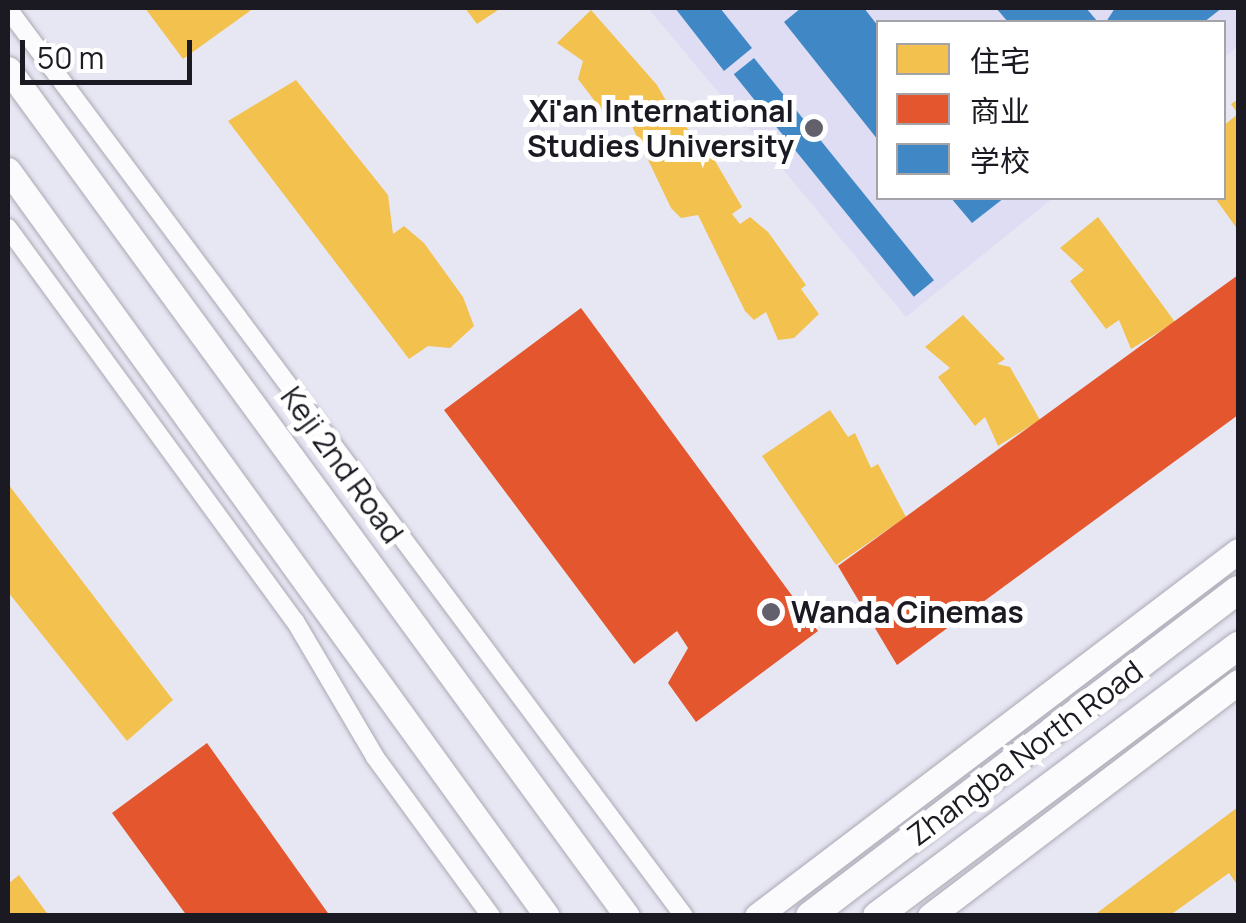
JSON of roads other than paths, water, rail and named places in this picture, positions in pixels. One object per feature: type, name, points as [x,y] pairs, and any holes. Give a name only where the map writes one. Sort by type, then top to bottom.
[{"type":"main road","name":"Keji 2nd Road","points":[[8,69],[627,916]]},
{"type":"main road","points":[[8,170],[547,916]]},
{"type":"main road","points":[[757,916],[1238,551]]},
{"type":"main road","name":"Zhangba North Road","points":[[810,916],[1238,590]]},
{"type":"main road","name":"Zhangba North Road","points":[[878,916],[1238,646]]},
{"type":"main road","points":[[930,916],[1238,682]]},
{"type":"street","name":"Keji 2nd Road","points":[[8,9],[684,916]]},
{"type":"street","points":[[8,228],[295,621],[375,757],[491,916]]},
{"type":"place","name":"Xi'an International Studies University","points":[[814,128]]},
{"type":"place","name":"Wanda Cinemas","points":[[771,612]]}]
